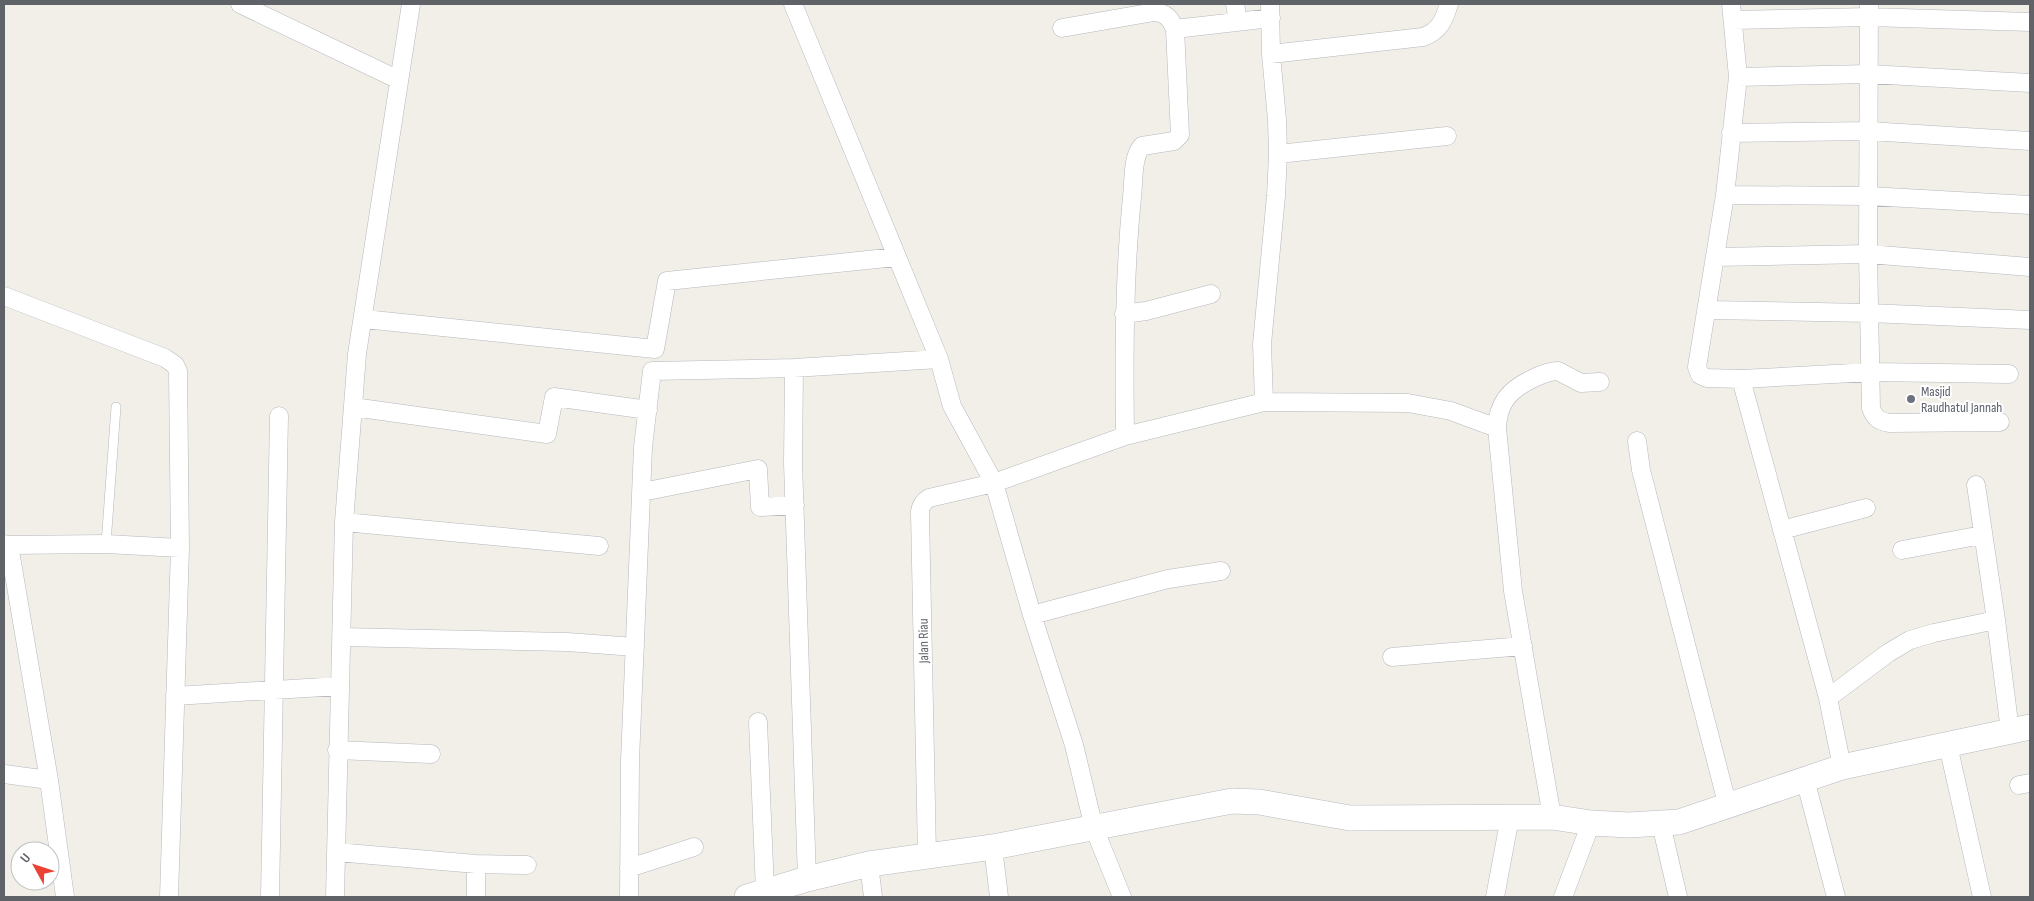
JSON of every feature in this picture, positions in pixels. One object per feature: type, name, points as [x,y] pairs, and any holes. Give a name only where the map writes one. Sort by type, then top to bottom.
[{"type":"street","points":[[240,4],[399,80]]},
{"type":"street","points":[[335,897],[344,522],[357,354],[364,319],[411,4]]},
{"type":"street","points":[[793,4],[939,359],[952,406],[994,483],[1032,616],[1071,736],[1094,828],[1122,897]]},
{"type":"street","points":[[1235,4],[1238,22]]},
{"type":"street","points":[[1271,54],[1424,37],[1431,34],[1441,24],[1448,4]]},
{"type":"street","points":[[1869,10],[1868,254],[1872,372],[1871,408],[1880,422],[1888,423],[2000,422]]},
{"type":"street","points":[[2009,374],[1872,372],[1741,379],[1707,378],[1700,374],[1697,367],[1725,195],[1738,77],[1732,12],[1869,10],[2030,22]]},
{"type":"street","points":[[1175,29],[1238,22],[1271,11],[1271,54],[1278,154],[1276,196],[1262,344],[1264,402]]},
{"type":"street","points":[[1062,28],[1161,12],[1168,16],[1175,29],[1181,131],[1179,137],[1174,141],[1146,144],[1138,152],[1128,241],[1124,314],[1125,436]]},
{"type":"street","points":[[1738,77],[1869,74],[2030,83]]},
{"type":"street","points":[[1731,133],[1869,131],[2030,141]]},
{"type":"street","points":[[1278,154],[1447,136]]},
{"type":"street","points":[[1725,195],[1869,196],[2030,205]]},
{"type":"street","points":[[1715,256],[1868,254],[2030,267]]},
{"type":"street","points":[[629,897],[630,761],[643,447],[655,349],[666,281],[896,256]]},
{"type":"street","points":[[1124,314],[1146,311],[1211,294]]},
{"type":"street","points":[[4,296],[166,358],[178,371],[180,548],[169,897]]},
{"type":"street","points":[[1707,310],[2030,320]]},
{"type":"street","points":[[364,319],[655,349]]},
{"type":"street","points":[[652,372],[794,368],[939,359]]},
{"type":"street","points":[[794,368],[795,505],[807,878]]},
{"type":"street","points":[[1552,817],[1513,591],[1497,428],[1498,414],[1503,401],[1514,389],[1533,378],[1556,371],[1582,383],[1600,382]]},
{"type":"street","points":[[1741,379],[1828,698],[1842,767]]},
{"type":"street","points":[[353,407],[548,434],[554,397],[648,410]]},
{"type":"street","name":"Jalan Riau","points":[[927,855],[920,507],[924,501],[929,498],[994,483],[1125,436],[1264,402],[1408,403],[1451,410],[1497,428]]},
{"type":"street","points":[[270,897],[279,416]]},
{"type":"street","points":[[1637,442],[1641,470],[1728,807]]},
{"type":"street","points":[[642,492],[758,469],[760,507],[795,505]]},
{"type":"street","points":[[758,722],[756,894],[807,878],[869,864],[993,846],[1232,801],[1259,802],[1350,818],[1552,817],[1591,824],[1629,825],[1662,824],[1688,820],[1842,767],[2020,729],[1996,620],[1976,485]]},
{"type":"street","points":[[1782,530],[1866,508]]},
{"type":"street","points":[[344,522],[599,546]]},
{"type":"street","points":[[1902,550],[1982,535]]},
{"type":"street","points":[[65,897],[49,780],[7,545],[106,544],[180,548]]},
{"type":"street","points":[[1032,616],[1168,579],[1221,571]]},
{"type":"street","points":[[1828,698],[1910,640],[1996,620]]},
{"type":"street","points":[[342,637],[567,642],[635,647]]},
{"type":"street","points":[[1392,657],[1523,646]]},
{"type":"street","points":[[175,696],[340,686]]},
{"type":"street","points":[[1948,745],[1982,897]]},
{"type":"street","points":[[338,750],[431,754]]},
{"type":"street","points":[[4,774],[49,780]]},
{"type":"street","points":[[1805,780],[1836,897]]},
{"type":"street","points":[[1495,897],[1510,817]]},
{"type":"street","points":[[1563,897],[1591,824]]},
{"type":"street","points":[[1662,824],[1678,897]]},
{"type":"street","points":[[993,846],[998,897]]},
{"type":"street","points":[[630,868],[694,847]]},
{"type":"street","points":[[336,852],[476,864],[527,865]]},
{"type":"street","points":[[476,864],[476,897]]},
{"type":"street","points":[[869,864],[873,897]]},
{"type":"lane","points":[[106,544],[116,407]]},
{"type":"place","name":"Masjid Raudhatul Jannah","points":[[1911,399]]}]
